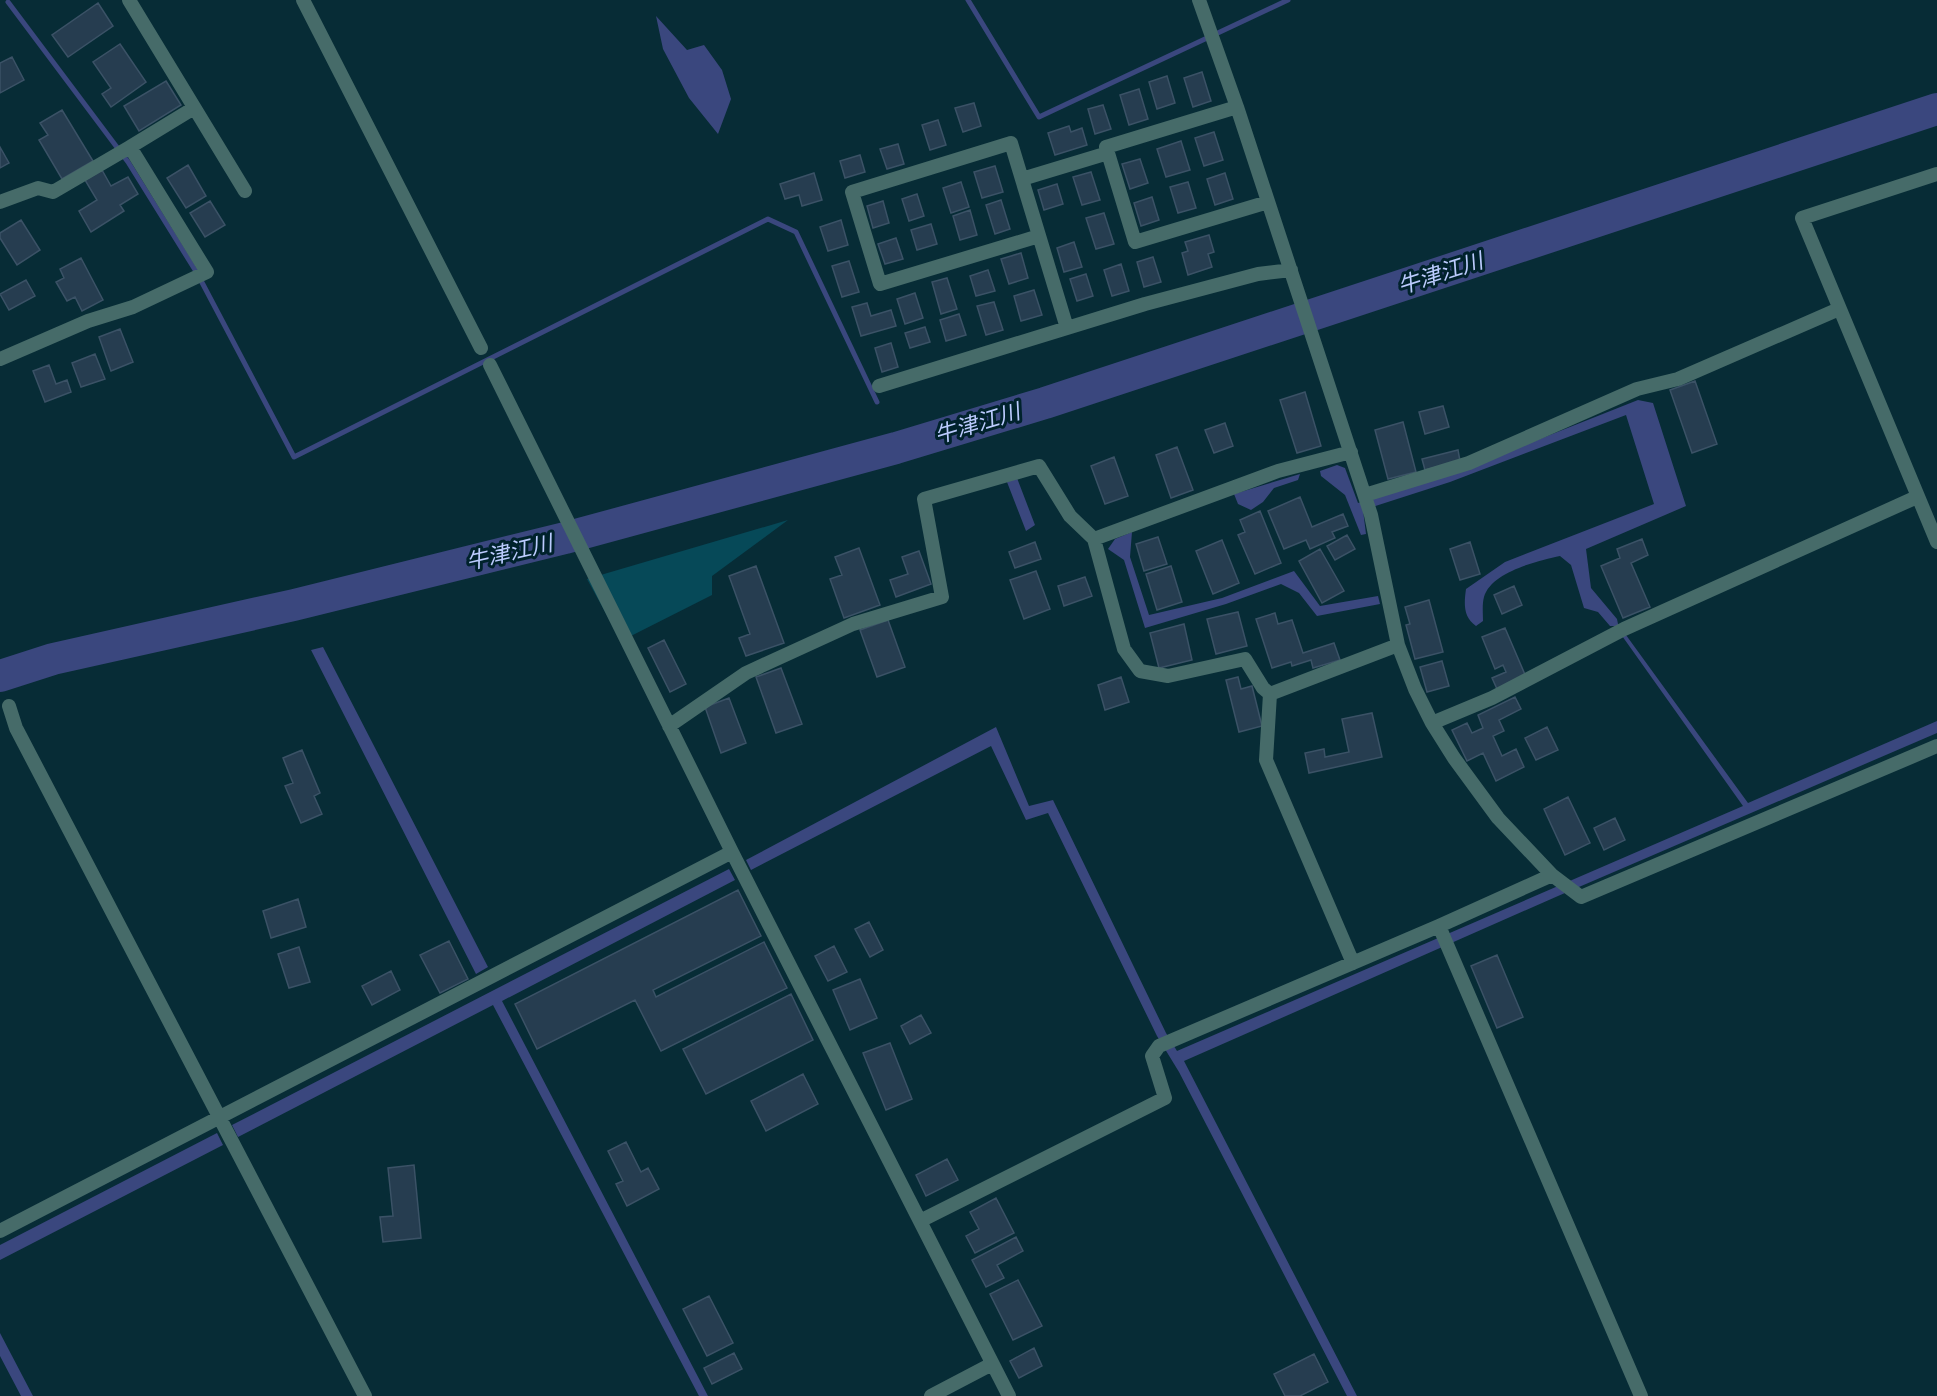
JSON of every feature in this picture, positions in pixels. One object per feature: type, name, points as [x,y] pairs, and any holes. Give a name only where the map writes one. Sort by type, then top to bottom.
[{"type":"street","points":[[129,0],[245,191]]},
{"type":"street","points":[[303,0],[481,348]]},
{"type":"street","points":[[1199,0],[1237,107],[1365,495],[1398,645],[1415,689],[1432,723],[1454,758],[1498,818],[1555,878],[1581,897],[1937,746]]},
{"type":"street","points":[[1237,107],[1106,147],[1135,242],[1268,202]]},
{"type":"street","points":[[0,202],[38,188],[53,192],[194,108]]},
{"type":"street","points":[[1039,236],[879,284],[852,192],[1011,143],[1067,328]]},
{"type":"street","points":[[0,359],[88,321],[133,307],[207,272],[130,147]]},
{"type":"street","points":[[1022,179],[1108,153]]},
{"type":"street","points":[[1937,174],[1802,218],[1937,542]]},
{"type":"street","points":[[879,386],[1145,304],[1258,274],[1291,270]]},
{"type":"street","points":[[1365,495],[1469,463],[1637,389],[1678,379],[1839,309]]},
{"type":"street","points":[[490,365],[590,570],[1009,1396]]},
{"type":"street","points":[[1094,539],[1278,471],[1351,452]]},
{"type":"street","points":[[669,726],[746,673],[853,624],[942,597],[924,498],[1039,466],[1070,516],[1094,539],[1124,649],[1140,671],[1168,675],[1245,659],[1263,688],[1270,694]]},
{"type":"street","points":[[1432,723],[1492,698],[1621,631],[1917,497]]},
{"type":"street","points":[[1270,694],[1398,645]]},
{"type":"street","points":[[1270,694],[1266,760],[1353,963]]},
{"type":"street","points":[[9,706],[21,739],[365,1396]]},
{"type":"street","points":[[0,1231],[732,852]]},
{"type":"street","points":[[920,1221],[1165,1098],[1152,1056],[1159,1046],[1555,878]]},
{"type":"street","points":[[1439,926],[1641,1396]]},
{"type":"street","points":[[931,1396],[992,1364]]},
{"type":"shaded area","points":[[788,520],[712,576],[712,595],[621,641],[587,579]]},
{"type":"water","points":[[656,16],[687,50],[704,45],[722,70],[731,99],[718,134],[689,98],[663,49]]},
{"type":"water","points":[[1638,400],[1653,403],[1686,506],[1586,549],[1591,588],[1617,619],[1618,624],[1748,803],[1937,721],[1937,733],[1558,896],[1184,1061],[1357,1396],[1347,1396],[1179,1072],[1157,1036],[1048,813],[1026,820],[991,746],[751,870],[746,860],[996,727],[1029,806],[1053,800],[1166,1033],[1177,1051],[1743,806],[1615,626],[1610,626],[1598,612],[1584,608],[1571,565],[1560,556],[1516,569],[1496,581],[1488,588],[1484,597],[1483,621],[1476,626],[1467,614],[1466,589],[1505,562],[1654,504],[1626,415],[1450,482],[1363,510],[1366,534],[1361,535],[1345,495],[1321,476],[1320,471],[1337,465],[1345,468],[1358,503],[1447,476]]},
{"type":"water","points":[[1300,474],[1298,480],[1274,488],[1263,502],[1251,510],[1238,504],[1234,494]]},
{"type":"water","points":[[1017,478],[1035,525],[1026,531],[1007,482]]},
{"type":"water","points":[[1132,532],[1130,557],[1149,615],[1222,598],[1294,571],[1320,606],[1378,596],[1380,604],[1317,616],[1299,593],[1281,584],[1226,604],[1145,628],[1124,560],[1108,549],[1115,539]]},
{"type":"water","points":[[323,647],[488,967],[476,974],[311,650]]},
{"type":"water","points":[[729,869],[735,880],[502,1001],[708,1396],[699,1396],[493,1005],[238,1137],[232,1125]]},
{"type":"water","points":[[217,1133],[223,1145],[0,1260],[0,1245]]},
{"type":"water","points":[[0,1333],[33,1396],[21,1396],[0,1356]]},
{"type":"building","points":[[98,3],[113,26],[68,57],[52,35]]},
{"type":"building","points":[[120,44],[146,82],[111,107],[102,94],[111,88],[93,62]]},
{"type":"building","points":[[12,57],[24,80],[0,93],[0,63]]},
{"type":"building","points":[[1202,72],[1211,101],[1193,107],[1184,78]]},
{"type":"building","points":[[1167,76],[1175,103],[1157,109],[1149,82]]},
{"type":"building","points":[[166,81],[181,105],[139,131],[124,106]]},
{"type":"building","points":[[1139,89],[1148,119],[1129,125],[1120,95]]},
{"type":"building","points":[[974,103],[981,126],[963,132],[955,108]]},
{"type":"building","points":[[1103,105],[1111,129],[1095,134],[1088,109]]},
{"type":"building","points":[[62,110],[93,161],[62,179],[39,140],[48,135],[40,123]]},
{"type":"building","points":[[938,120],[946,145],[930,150],[922,125]]},
{"type":"building","points":[[1069,126],[1071,132],[1082,128],[1087,145],[1055,155],[1048,133]]},
{"type":"building","points":[[1214,132],[1223,160],[1204,166],[1195,138]]},
{"type":"building","points":[[1181,141],[1190,170],[1166,177],[1157,149]]},
{"type":"building","points":[[898,144],[904,164],[887,169],[880,149]]},
{"type":"building","points":[[0,147],[9,163],[0,168]]},
{"type":"building","points":[[860,155],[865,172],[845,178],[840,161]]},
{"type":"building","points":[[1140,159],[1148,183],[1130,189],[1122,164]]},
{"type":"building","points":[[188,165],[206,196],[186,208],[167,178]]},
{"type":"building","points":[[995,166],[1003,192],[982,198],[974,172]]},
{"type":"building","points":[[102,170],[111,186],[128,177],[138,194],[120,205],[124,211],[91,232],[79,211],[97,200],[85,180]]},
{"type":"building","points":[[1091,172],[1100,200],[1082,205],[1073,177]]},
{"type":"building","points":[[814,173],[822,200],[802,206],[799,195],[785,199],[780,184]]},
{"type":"building","points":[[1225,173],[1233,199],[1215,205],[1207,179]]},
{"type":"building","points":[[961,182],[969,207],[951,213],[943,188]]},
{"type":"building","points":[[1188,182],[1196,208],[1178,213],[1170,187]]},
{"type":"building","points":[[1057,184],[1063,204],[1044,210],[1038,190]]},
{"type":"building","points":[[917,194],[924,216],[909,221],[902,199]]},
{"type":"building","points":[[1152,197],[1159,220],[1141,226],[1134,203]]},
{"type":"building","points":[[1001,200],[1010,229],[995,234],[986,205]]},
{"type":"building","points":[[210,201],[225,225],[205,237],[190,213]]},
{"type":"building","points":[[883,201],[889,223],[873,228],[867,206]]},
{"type":"building","points":[[970,210],[977,235],[960,240],[953,216]]},
{"type":"building","points":[[1104,213],[1114,244],[1096,249],[1086,218]]},
{"type":"building","points":[[21,220],[40,250],[17,265],[0,238],[0,233]]},
{"type":"building","points":[[841,220],[848,245],[828,251],[820,227]]},
{"type":"building","points":[[931,224],[937,244],[917,250],[911,230]]},
{"type":"building","points":[[1209,235],[1214,252],[1208,254],[1212,267],[1188,275],[1182,253],[1188,251],[1185,242]]},
{"type":"building","points":[[896,238],[903,259],[885,264],[878,244]]},
{"type":"building","points":[[1074,242],[1082,267],[1064,272],[1057,248]]},
{"type":"building","points":[[1021,253],[1028,278],[1009,284],[1001,259]]},
{"type":"building","points":[[1153,257],[1161,282],[1144,287],[1137,262]]},
{"type":"building","points":[[81,258],[103,300],[82,311],[75,297],[67,301],[56,282],[64,278],[60,269]]},
{"type":"building","points":[[849,261],[859,292],[842,297],[832,266]]},
{"type":"building","points":[[1121,264],[1129,291],[1112,296],[1104,270]]},
{"type":"building","points":[[988,270],[995,291],[976,296],[970,276]]},
{"type":"building","points":[[1086,274],[1093,296],[1077,301],[1070,279]]},
{"type":"building","points":[[947,278],[957,309],[941,314],[932,282]]},
{"type":"building","points":[[26,280],[35,296],[9,310],[0,294]]},
{"type":"building","points":[[1034,290],[1042,315],[1021,321],[1014,296]]},
{"type":"building","points":[[915,293],[923,318],[905,324],[897,299]]},
{"type":"building","points":[[994,302],[1003,330],[986,335],[977,306]]},
{"type":"building","points":[[867,303],[871,316],[891,310],[896,326],[861,336],[852,307]]},
{"type":"building","points":[[959,314],[966,335],[946,341],[940,320]]},
{"type":"building","points":[[925,327],[930,342],[910,348],[905,333]]},
{"type":"building","points":[[120,329],[133,362],[111,371],[99,337]]},
{"type":"building","points":[[891,343],[898,367],[882,372],[875,348]]},
{"type":"building","points":[[95,354],[105,379],[81,387],[72,363]]},
{"type":"building","points":[[49,365],[56,384],[67,380],[71,392],[45,402],[33,371]]},
{"type":"building","points":[[1695,381],[1717,444],[1692,453],[1670,390]]},
{"type":"building","points":[[1305,392],[1321,446],[1297,453],[1280,400]]},
{"type":"building","points":[[1443,406],[1449,427],[1425,434],[1419,412]]},
{"type":"building","points":[[1403,422],[1416,472],[1388,479],[1375,430]]},
{"type":"building","points":[[1225,423],[1233,446],[1214,453],[1205,430]]},
{"type":"building","points":[[1177,447],[1193,490],[1171,498],[1156,455]]},
{"type":"building","points":[[1458,450],[1460,461],[1425,470],[1422,459]]},
{"type":"building","points":[[1114,457],[1128,496],[1105,504],[1091,466]]},
{"type":"building","points":[[1300,497],[1312,527],[1343,514],[1348,526],[1332,532],[1335,538],[1310,549],[1306,540],[1284,549],[1268,511]]},
{"type":"building","points":[[1260,511],[1281,563],[1255,574],[1238,535],[1245,532],[1240,520]]},
{"type":"building","points":[[1347,535],[1355,549],[1335,560],[1327,546]]},
{"type":"building","points":[[1158,537],[1167,564],[1144,571],[1136,544]]},
{"type":"building","points":[[1642,539],[1648,555],[1631,563],[1650,607],[1623,618],[1601,566],[1620,558],[1617,549]]},
{"type":"building","points":[[1222,540],[1239,583],[1213,594],[1196,551]]},
{"type":"building","points":[[1035,542],[1041,559],[1015,568],[1009,552]]},
{"type":"building","points":[[1470,542],[1480,574],[1460,580],[1450,549]]},
{"type":"building","points":[[859,548],[880,605],[844,618],[830,579],[842,575],[835,557]]},
{"type":"building","points":[[1320,549],[1344,591],[1322,603],[1299,561]]},
{"type":"building","points":[[919,551],[931,584],[896,597],[890,580],[908,574],[902,557]]},
{"type":"building","points":[[756,566],[784,643],[746,656],[739,638],[750,634],[729,576]]},
{"type":"building","points":[[1171,566],[1182,602],[1157,610],[1146,574]]},
{"type":"building","points":[[1036,571],[1050,609],[1024,619],[1010,580]]},
{"type":"building","points":[[1085,577],[1092,596],[1064,606],[1058,586]]},
{"type":"building","points":[[1514,586],[1522,605],[1502,614],[1494,595]]},
{"type":"building","points":[[1429,600],[1443,652],[1415,659],[1406,625],[1410,624],[1405,607]]},
{"type":"building","points":[[1238,612],[1247,646],[1216,654],[1207,619]]},
{"type":"building","points":[[1275,613],[1278,624],[1292,620],[1303,653],[1334,643],[1340,660],[1313,668],[1311,660],[1292,666],[1291,662],[1272,668],[1256,619]]},
{"type":"building","points":[[888,620],[905,667],[877,677],[860,630]]},
{"type":"building","points":[[1184,624],[1192,660],[1159,668],[1150,633]]},
{"type":"building","points":[[1505,628],[1526,677],[1497,689],[1492,678],[1506,672],[1503,665],[1495,669],[1482,637]]},
{"type":"building","points":[[664,640],[686,684],[670,692],[648,648]]},
{"type":"building","points":[[1442,661],[1449,686],[1427,692],[1420,667]]},
{"type":"building","points":[[781,668],[802,724],[776,733],[756,677]]},
{"type":"building","points":[[1121,677],[1129,702],[1105,710],[1098,685]]},
{"type":"building","points":[[1238,677],[1241,689],[1252,686],[1262,726],[1239,732],[1226,680]]},
{"type":"building","points":[[1515,697],[1521,709],[1499,720],[1504,731],[1493,736],[1502,756],[1516,749],[1524,767],[1496,781],[1483,753],[1467,761],[1452,730],[1467,723],[1472,733],[1483,728],[1478,715]]},
{"type":"building","points":[[729,698],[746,743],[721,753],[705,707]]},
{"type":"building","points":[[1372,713],[1382,757],[1309,773],[1305,753],[1324,749],[1325,757],[1349,752],[1342,719]]},
{"type":"building","points":[[1547,727],[1558,750],[1536,760],[1525,738]]},
{"type":"building","points":[[302,750],[320,793],[314,796],[322,814],[301,823],[285,786],[293,783],[283,758]]},
{"type":"building","points":[[1568,797],[1590,843],[1565,855],[1544,809]]},
{"type":"building","points":[[1615,818],[1625,840],[1604,850],[1594,828]]},
{"type":"building","points":[[738,890],[761,936],[653,990],[656,997],[764,942],[787,988],[661,1051],[635,1000],[537,1049],[515,1004]]},
{"type":"building","points":[[298,899],[306,927],[271,938],[263,911]]},
{"type":"building","points":[[869,922],[883,950],[870,957],[855,929]]},
{"type":"building","points":[[449,941],[468,979],[440,993],[420,955]]},
{"type":"building","points":[[834,946],[847,972],[828,981],[815,956]]},
{"type":"building","points":[[299,947],[310,982],[289,988],[278,954]]},
{"type":"building","points":[[1497,955],[1523,1017],[1497,1028],[1471,966]]},
{"type":"building","points":[[391,971],[400,990],[372,1005],[362,986]]},
{"type":"building","points":[[860,979],[877,1018],[850,1030],[833,990]]},
{"type":"building","points":[[791,994],[813,1040],[706,1094],[683,1049]]},
{"type":"building","points":[[921,1015],[931,1033],[910,1044],[901,1026]]},
{"type":"building","points":[[890,1043],[912,1099],[886,1110],[863,1053]]},
{"type":"building","points":[[803,1074],[818,1104],[766,1131],[751,1101]]},
{"type":"building","points":[[626,1142],[641,1172],[648,1168],[659,1189],[627,1206],[616,1184],[623,1181],[608,1151]]},
{"type":"building","points":[[947,1159],[958,1180],[926,1196],[916,1175]]},
{"type":"building","points":[[414,1165],[421,1238],[383,1242],[380,1217],[393,1216],[388,1168]]},
{"type":"building","points":[[996,1198],[1014,1233],[975,1253],[966,1236],[979,1229],[970,1212]]},
{"type":"building","points":[[1016,1237],[1023,1251],[997,1265],[1004,1278],[986,1287],[972,1260]]},
{"type":"building","points":[[1018,1280],[1042,1326],[1013,1340],[990,1294]]},
{"type":"building","points":[[709,1296],[733,1343],[707,1356],[683,1309]]},
{"type":"building","points":[[1034,1348],[1042,1366],[1019,1378],[1010,1361]]},
{"type":"building","points":[[734,1353],[742,1369],[712,1384],[704,1368]]},
{"type":"building","points":[[1314,1354],[1328,1382],[1300,1396],[1285,1396],[1274,1374]]},
{"type":"waterway","points":[[968,0],[1039,117],[1288,0]]},
{"type":"waterway","points":[[8,2],[128,162],[197,273],[294,457],[768,219],[796,232],[877,402]]},
{"type":"waterway","name":"牛津江川","points":[[0,676],[53,659],[294,605],[565,538],[896,448],[1045,403],[1937,109]]}]
